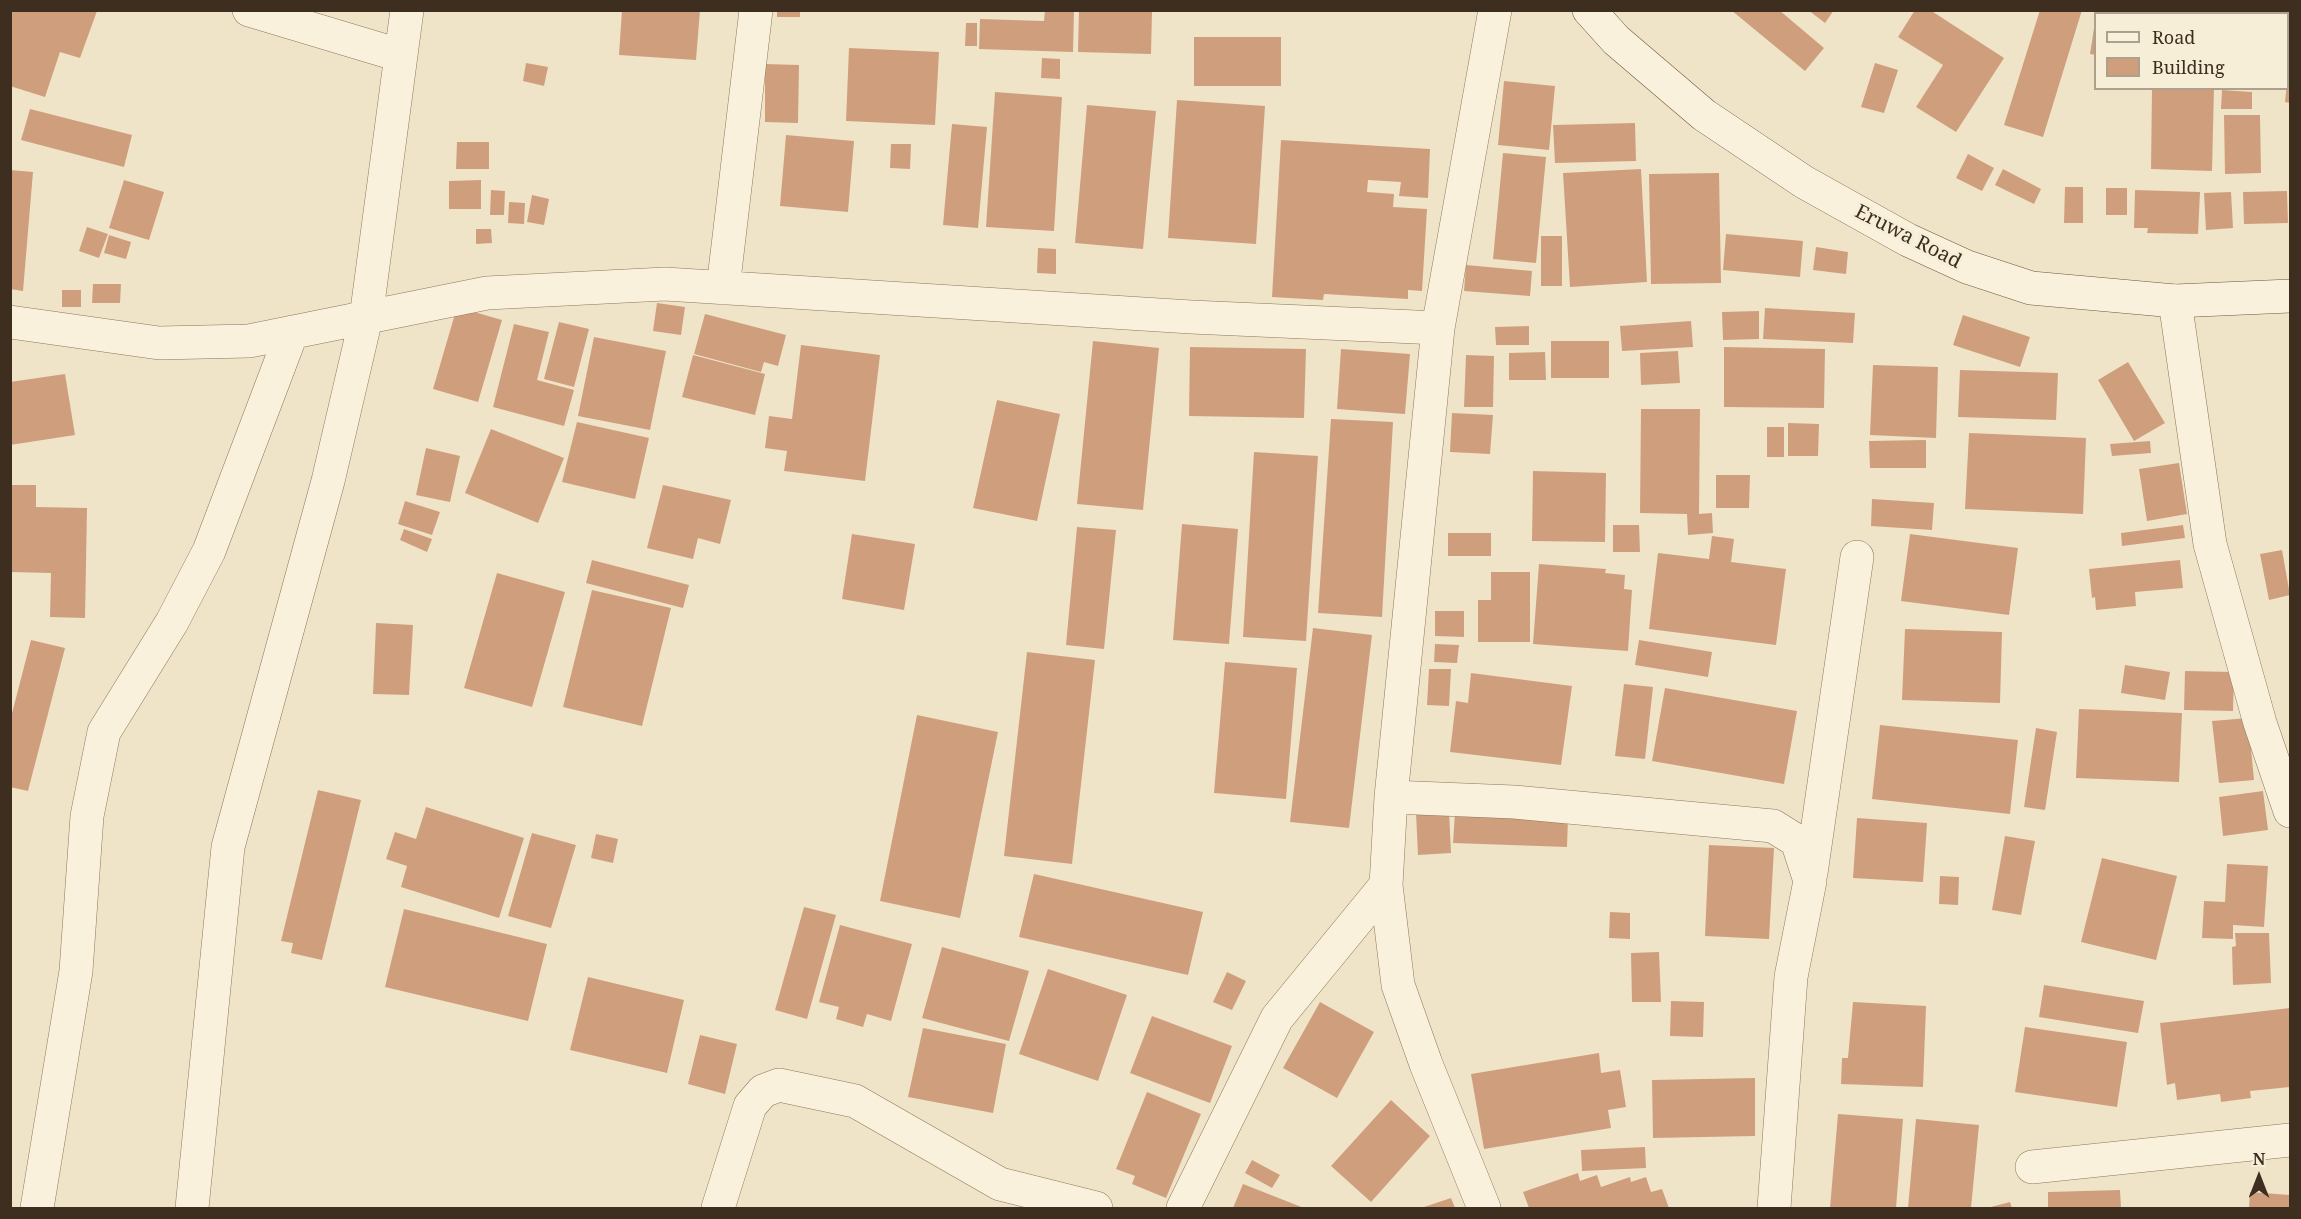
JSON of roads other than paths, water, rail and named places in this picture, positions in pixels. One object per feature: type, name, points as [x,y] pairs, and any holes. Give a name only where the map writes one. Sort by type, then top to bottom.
[{"type":"street","points":[[249,10],[399,55]]},
{"type":"street","points":[[192,1209],[228,847],[328,481],[366,318],[399,55],[407,10]]},
{"type":"street","points":[[723,288],[756,10]]},
{"type":"street","points":[[1484,1209],[1426,1064],[1398,985],[1386,885],[1391,796],[1438,328],[1496,10]]},
{"type":"street","name":"Eruwa Road","points":[[1589,10],[1616,40],[1704,115],[1804,182],[1908,240],[1967,267],[2031,288],[2175,301],[2290,297]]},
{"type":"street","points":[[10,322],[159,343],[249,341],[487,293],[665,284],[1191,317],[1438,328]]},
{"type":"street","points":[[2175,301],[2210,544],[2260,723],[2290,811]]},
{"type":"street","points":[[37,1209],[76,971],[87,816],[104,732],[172,622],[209,551],[292,332]]},
{"type":"street","points":[[1774,1209],[1791,977],[1810,881],[1857,557]]},
{"type":"street","points":[[1391,796],[1514,802],[1773,826],[1797,841],[1810,881]]},
{"type":"street","points":[[1183,1209],[1276,1018],[1386,885]]},
{"type":"street","points":[[718,1209],[750,1106],[763,1091],[779,1085],[855,1101],[1000,1184],[1095,1209]]},
{"type":"street","points":[[2032,1167],[2290,1140]]}]
